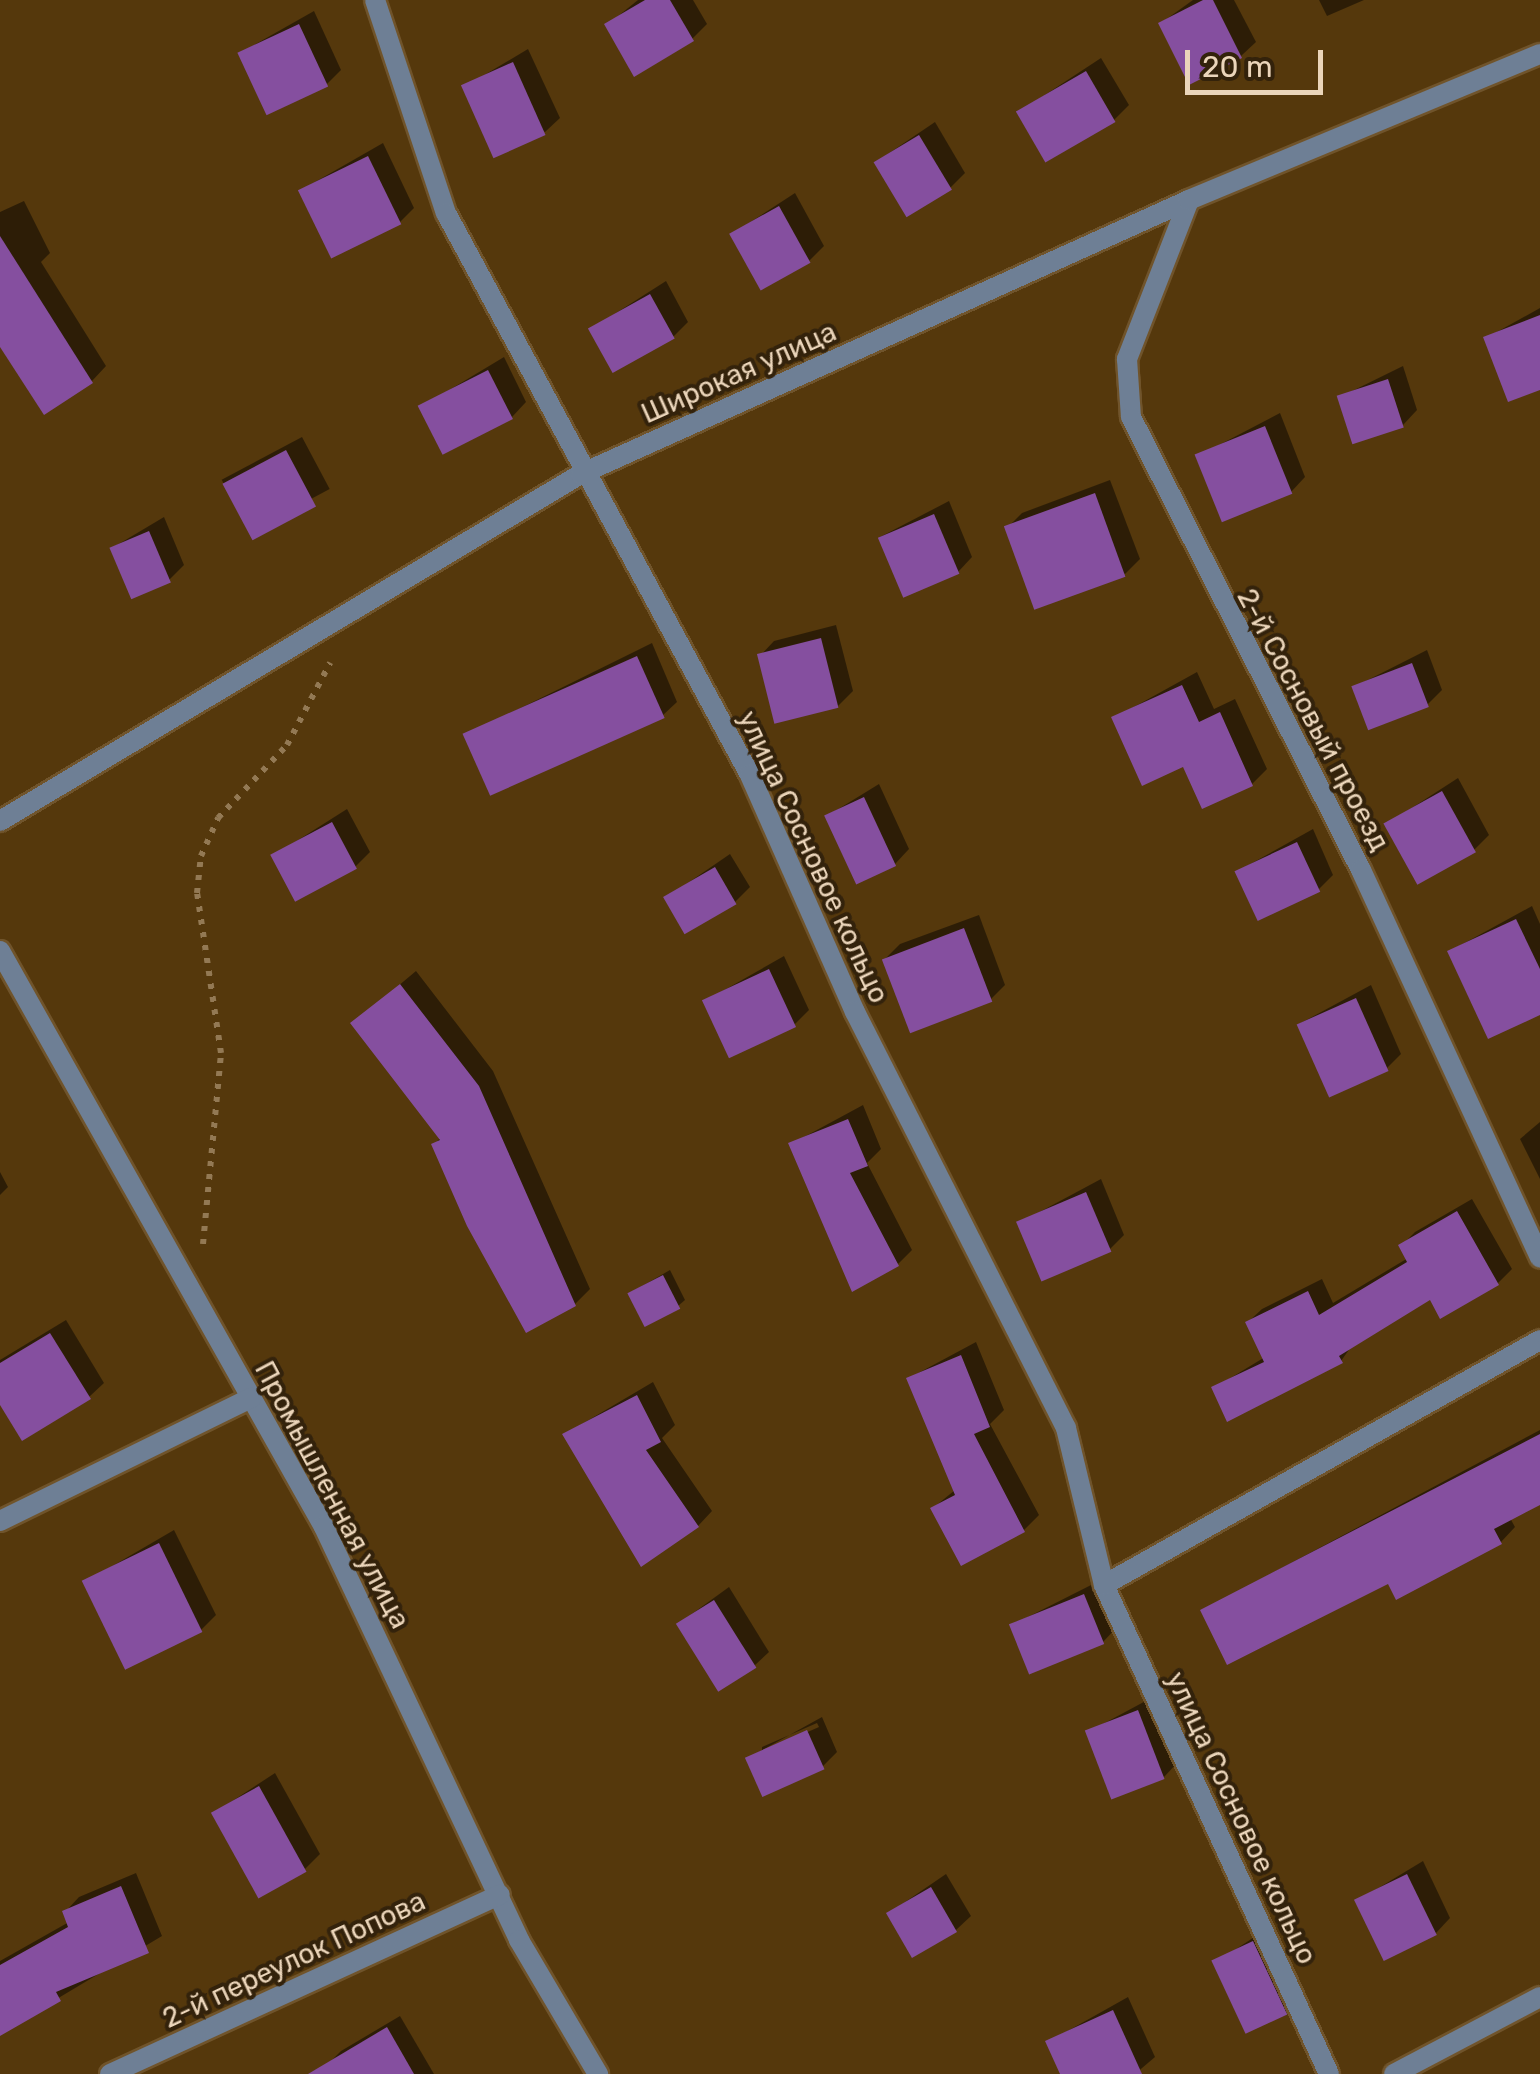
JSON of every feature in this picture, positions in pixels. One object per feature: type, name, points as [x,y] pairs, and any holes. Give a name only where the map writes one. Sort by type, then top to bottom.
[{"type":"street","name":"улица Сосновое кольцо","points":[[375,0],[446,213],[581,474],[750,775],[855,1012],[1066,1428],[1104,1584],[1329,2074]]},
{"type":"street","name":"Широкая улица","points":[[0,821],[581,474],[1189,200],[1540,54]]},
{"type":"street","name":"2-й Сосновый проезд","points":[[1189,200],[1127,359],[1131,418],[1361,870],[1540,1258]]},
{"type":"street","name":"Промышленная улица","points":[[0,951],[252,1398],[500,1895],[598,2074]]},
{"type":"street","points":[[1104,1584],[1540,1340]]},
{"type":"street","points":[[0,1521],[252,1398]]},
{"type":"street","name":"2-й переулок Попова","points":[[110,2074],[500,1895]]},
{"type":"street","points":[[1394,2074],[1540,1997]]},
{"type":"path","points":[[199,1305],[222,1053],[198,894],[201,856],[218,818],[287,745],[327,683],[338,619]]},
{"type":"building","points":[[645,0],[670,0],[694,41],[634,77],[604,24]]},
{"type":"building","points":[[1203,0],[1213,0],[1242,58],[1189,85],[1158,23]]},
{"type":"building","points":[[299,24],[328,87],[267,115],[237,53]]},
{"type":"building","points":[[513,62],[546,135],[493,158],[461,85]]},
{"type":"building","points":[[1086,71],[1116,122],[1045,163],[1016,112]]},
{"type":"building","points":[[919,135],[952,190],[907,217],[874,162]]},
{"type":"building","points":[[368,156],[401,224],[331,259],[298,190]]},
{"type":"building","points":[[779,206],[811,263],[761,290],[729,234]]},
{"type":"building","points":[[0,236],[93,383],[44,415],[0,347]]},
{"type":"building","points":[[650,294],[675,339],[613,373],[588,328]]},
{"type":"building","points":[[1540,315],[1540,390],[1508,402],[1483,337]]},
{"type":"building","points":[[488,370],[513,419],[443,455],[418,406]]},
{"type":"building","points":[[1388,379],[1404,428],[1352,444],[1337,396]]},
{"type":"building","points":[[1265,426],[1292,494],[1222,522],[1195,454]]},
{"type":"building","points":[[286,450],[316,507],[252,540],[222,484]]},
{"type":"building","points":[[1095,493],[1125,577],[1034,610],[1004,526]]},
{"type":"building","points":[[934,514],[959,574],[903,598],[878,538]]},
{"type":"building","points":[[149,531],[171,583],[131,599],[109,548]]},
{"type":"building","points":[[821,638],[838,708],[774,724],[757,654]]},
{"type":"building","points":[[637,656],[665,718],[490,796],[463,734]]},
{"type":"building","points":[[1412,663],[1429,707],[1368,730],[1351,686]]},
{"type":"building","points":[[1182,685],[1199,722],[1220,712],[1253,786],[1202,809],[1183,767],[1142,786],[1111,717]]},
{"type":"building","points":[[1442,791],[1476,852],[1417,885],[1383,823]]},
{"type":"building","points":[[864,797],[896,866],[856,884],[824,816]]},
{"type":"building","points":[[332,822],[357,869],[295,902],[270,855]]},
{"type":"building","points":[[1297,842],[1320,892],[1258,921],[1234,871]]},
{"type":"building","points":[[715,867],[736,904],[685,934],[663,897]]},
{"type":"building","points":[[1516,919],[1540,969],[1540,1015],[1488,1039],[1447,951]]},
{"type":"building","points":[[964,928],[992,1002],[910,1033],[882,960]]},
{"type":"building","points":[[769,969],[796,1027],[729,1058],[702,1000]]},
{"type":"building","points":[[400,984],[479,1086],[576,1306],[526,1333],[467,1226],[431,1144],[440,1140],[350,1023]]},
{"type":"building","points":[[1356,998],[1389,1071],[1329,1098],[1297,1024]]},
{"type":"building","points":[[848,1119],[868,1166],[850,1173],[899,1266],[852,1292],[788,1143]]},
{"type":"building","points":[[1086,1192],[1111,1252],[1041,1282],[1016,1222]]},
{"type":"building","points":[[1457,1211],[1499,1285],[1440,1319],[1430,1300],[1339,1356],[1343,1363],[1227,1422],[1211,1387],[1264,1362],[1245,1322],[1308,1291],[1319,1315],[1407,1262],[1398,1245]]},
{"type":"building","points":[[663,1275],[680,1309],[645,1327],[627,1293]]},
{"type":"building","points":[[50,1333],[91,1399],[22,1441],[0,1405],[0,1363]]},
{"type":"building","points":[[961,1355],[990,1427],[974,1434],[1025,1532],[961,1566],[930,1508],[955,1495],[906,1378]]},
{"type":"building","points":[[637,1395],[661,1442],[646,1450],[699,1527],[641,1567],[562,1434]]},
{"type":"building","points":[[1540,1434],[1540,1505],[1494,1529],[1502,1544],[1396,1600],[1388,1584],[1227,1665],[1200,1610]]},
{"type":"building","points":[[159,1543],[202,1632],[125,1670],[82,1581]]},
{"type":"building","points":[[1084,1594],[1104,1644],[1029,1674],[1009,1624]]},
{"type":"building","points":[[714,1600],[756,1668],[718,1692],[676,1624]]},
{"type":"building","points":[[1138,1710],[1165,1779],[1111,1800],[1085,1730]]},
{"type":"building","points":[[807,1730],[824,1769],[762,1797],[745,1758]]},
{"type":"building","points":[[259,1786],[307,1872],[258,1898],[211,1813]]},
{"type":"building","points":[[1407,1874],[1437,1935],[1384,1961],[1354,1900]]},
{"type":"building","points":[[121,1886],[149,1953],[56,1992],[61,2001],[0,2036],[0,1965],[68,1927],[62,1911]]},
{"type":"building","points":[[931,1887],[957,1932],[912,1958],[886,1913]]},
{"type":"building","points":[[1253,1941],[1287,2014],[1246,2034],[1211,1960]]},
{"type":"building","points":[[1113,2010],[1142,2074],[1060,2074],[1045,2041]]},
{"type":"building","points":[[387,2027],[414,2074],[308,2074]]}]
